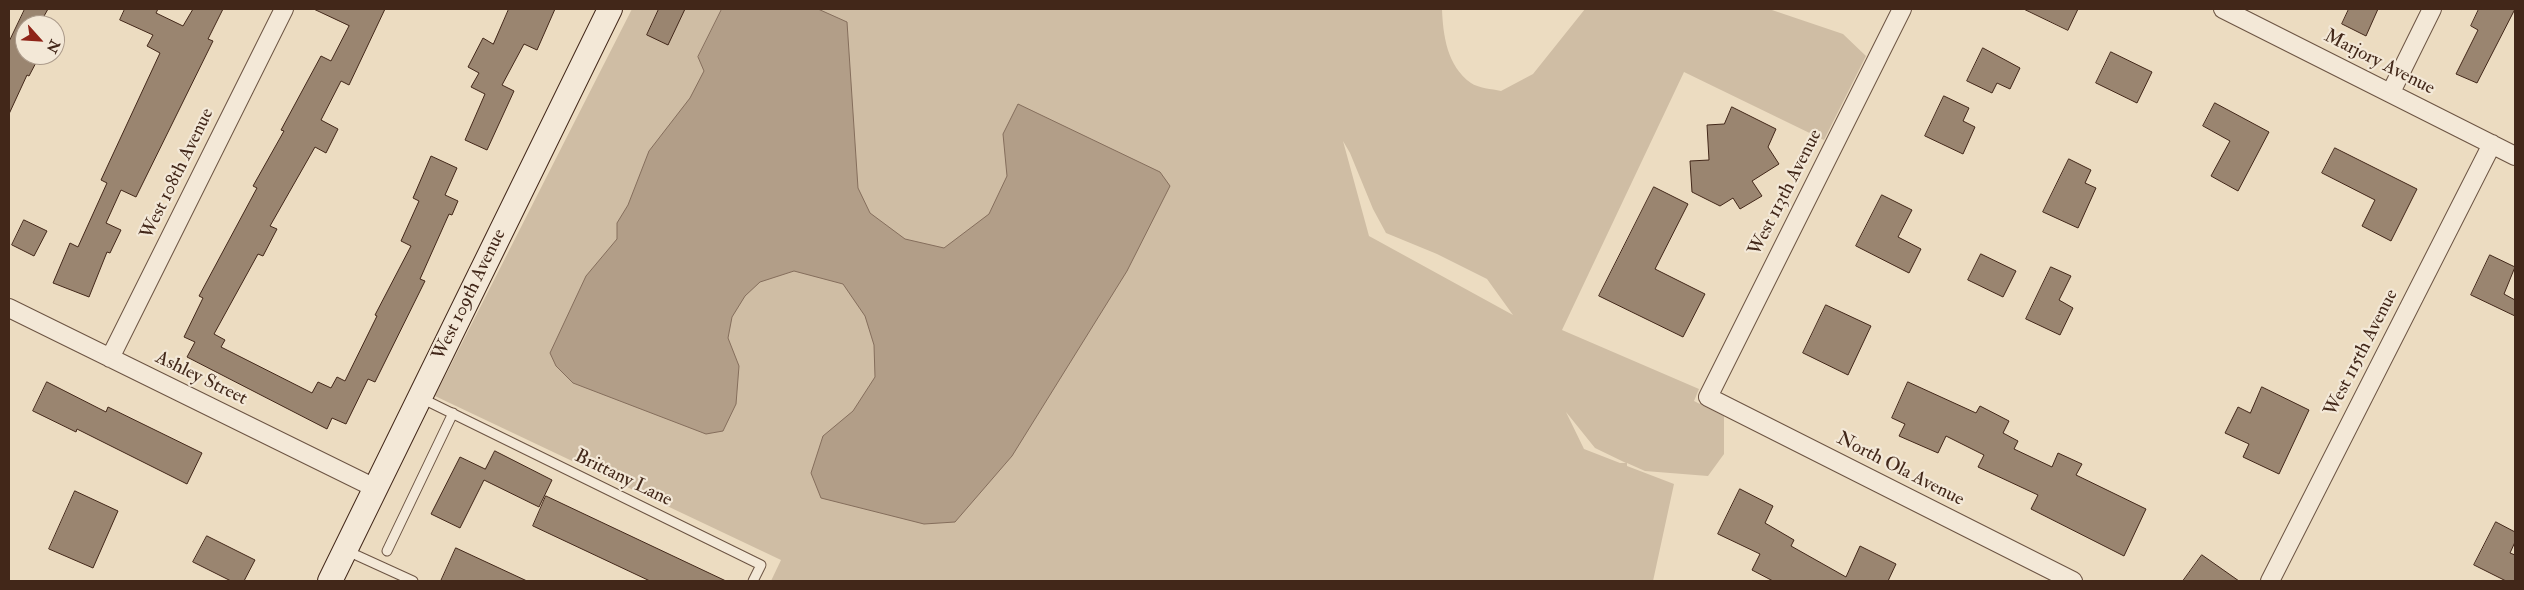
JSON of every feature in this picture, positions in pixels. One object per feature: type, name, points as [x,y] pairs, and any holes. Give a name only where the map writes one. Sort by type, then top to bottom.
[{"type":"street","name":"West 108th Avenue","points":[[110,358],[284,9]]},
{"type":"street","name":"West 109th Avenue","points":[[330,581],[610,9]]},
{"type":"street","name":"West 113th Avenue","points":[[1708,397],[1902,9]]},
{"type":"street","name":"Marjory Avenue","points":[[2223,9],[2515,156]]},
{"type":"street","points":[[2391,92],[2432,9]]},
{"type":"street","name":"West 115th Avenue","points":[[2270,581],[2492,144]]},
{"type":"street","name":"Ashley Street","points":[[9,308],[375,488]]},
{"type":"street","name":"North Ola Avenue","points":[[1708,397],[2073,581]]},
{"type":"lane","name":"Brittany Lane","points":[[420,397],[761,565],[754,581]]},
{"type":"lane","points":[[386,551],[453,413]]},
{"type":"lane","points":[[344,550],[413,581]]},
{"type":"shaded area","points":[[632,9],[1442,9],[1445,39],[1456,68],[1474,85],[1501,91],[1533,74],[1585,9],[1769,9],[1843,34],[1866,56],[1824,140],[1684,72],[1562,330],[1699,389],[1694,401],[1724,416],[1724,454],[1708,476],[1645,471],[1627,463],[1627,466],[1674,484],[1653,581],[771,581],[781,560],[435,396]],"holes":[[[1343,141],[1350,153],[1373,209],[1386,233],[1437,254],[1487,279],[1513,315],[1369,236]],[[1566,412],[1595,448],[1626,463],[1620,463],[1584,449]]]},
{"type":"shaded area","points":[[722,9],[818,9],[847,22],[858,188],[870,213],[905,239],[944,248],[989,214],[1007,176],[1003,134],[1018,104],[1160,172],[1170,186],[1127,271],[1012,456],[955,522],[924,524],[821,498],[811,473],[823,436],[853,411],[875,377],[874,345],[865,316],[843,284],[794,271],[760,282],[745,296],[732,317],[728,338],[739,366],[736,404],[723,431],[706,434],[573,383],[556,366],[550,353],[586,276],[617,239],[617,223],[628,205],[649,151],[690,98],[704,71],[698,57]]},
{"type":"building","points":[[25,9],[48,9],[45,15],[22,15]]},
{"type":"building","points":[[125,9],[158,9],[156,13],[183,26],[193,9],[223,9],[208,39],[213,41],[136,197],[121,190],[106,223],[121,230],[110,253],[107,252],[89,297],[53,283],[70,243],[78,247],[107,183],[101,180],[160,53],[147,46],[153,35],[120,20]]},
{"type":"building","points":[[314,9],[385,9],[349,85],[341,81],[321,120],[338,129],[326,153],[315,147],[270,226],[277,229],[263,256],[258,254],[214,334],[225,340],[221,347],[312,393],[318,382],[331,388],[337,377],[345,381],[377,316],[375,315],[411,246],[401,241],[419,201],[413,198],[431,156],[457,168],[445,195],[458,201],[452,215],[449,214],[420,279],[425,281],[375,382],[368,379],[346,424],[332,418],[327,429],[187,357],[195,342],[184,337],[203,298],[199,296],[257,188],[253,186],[284,131],[281,130],[321,56],[331,61],[349,26]]},
{"type":"building","points":[[509,9],[555,9],[537,50],[524,44],[502,85],[514,91],[487,150],[465,140],[485,94],[471,87],[479,73],[468,67],[483,38],[493,44]]},
{"type":"building","points":[[659,9],[685,9],[668,45],[647,35]]},
{"type":"building","points":[[2024,9],[2078,9],[2068,30]]},
{"type":"building","points":[[2349,9],[2378,9],[2366,36],[2342,24]]},
{"type":"building","points":[[2479,9],[2515,9],[2477,83],[2456,74],[2478,30],[2471,26]]},
{"type":"building","points":[[15,30],[15,65],[35,65],[29,76],[27,75],[9,114],[9,42]]},
{"type":"building","points":[[1983,48],[2020,68],[2010,89],[1997,83],[1992,93],[1967,81]]},
{"type":"building","points":[[2111,52],[2152,72],[2137,103],[2096,83]]},
{"type":"building","points":[[1944,96],[1969,108],[1963,121],[1975,127],[1963,154],[1925,136]]},
{"type":"building","points":[[2215,103],[2269,132],[2238,191],[2211,176],[2230,141],[2203,126]]},
{"type":"building","points":[[1732,107],[1776,129],[1768,147],[1779,164],[1752,181],[1762,196],[1740,209],[1733,198],[1720,206],[1692,192],[1690,161],[1709,160],[1707,125],[1724,124]]},
{"type":"building","points":[[2335,148],[2417,189],[2391,241],[2362,226],[2375,200],[2322,173]]},
{"type":"building","points":[[2069,159],[2091,170],[2085,183],[2096,188],[2078,228],[2043,212]]},
{"type":"building","points":[[1654,187],[1688,204],[1655,269],[1705,294],[1683,337],[1599,296]]},
{"type":"building","points":[[1882,195],[1912,210],[1898,237],[1921,249],[1909,273],[1856,246]]},
{"type":"building","points":[[24,220],[47,231],[34,256],[12,245]]},
{"type":"building","points":[[1981,254],[2016,271],[2003,297],[1968,280]]},
{"type":"building","points":[[2490,255],[2515,267],[2504,294],[2515,300],[2515,316],[2471,295]]},
{"type":"building","points":[[2051,267],[2071,276],[2059,300],[2073,308],[2060,335],[2026,319]]},
{"type":"building","points":[[1826,305],[1871,326],[1848,375],[1803,353]]},
{"type":"building","points":[[47,382],[106,412],[108,407],[202,453],[187,484],[77,429],[76,432],[33,411]]},
{"type":"building","points":[[1908,382],[1976,413],[1980,406],[2009,421],[2003,433],[2018,441],[2014,449],[2052,467],[2058,453],[2082,464],[2076,475],[2146,509],[2124,556],[2031,509],[2038,495],[1978,467],[1984,455],[1946,436],[1938,453],[1899,436],[1905,424],[1892,418]]},
{"type":"building","points":[[2262,387],[2309,410],[2279,474],[2243,457],[2249,444],[2225,433],[2238,407],[2250,413]]},
{"type":"building","points":[[495,451],[552,480],[539,507],[484,480],[460,528],[431,514],[460,457],[485,469]]},
{"type":"building","points":[[1740,489],[1773,506],[1765,523],[1794,540],[1791,546],[1846,577],[1860,546],[1896,564],[1888,581],[1773,581],[1752,570],[1760,554],[1718,534]]},
{"type":"building","points":[[75,491],[118,511],[93,568],[49,549]]},
{"type":"building","points":[[546,496],[726,581],[650,581],[533,526]]},
{"type":"building","points":[[2496,522],[2515,532],[2515,542],[2510,553],[2515,555],[2515,581],[2506,581],[2474,565]]},
{"type":"building","points":[[207,536],[255,560],[244,581],[231,581],[193,562]]},
{"type":"building","points":[[456,548],[527,581],[441,581]]},
{"type":"building","points":[[2202,555],[2239,581],[2183,581]]}]
